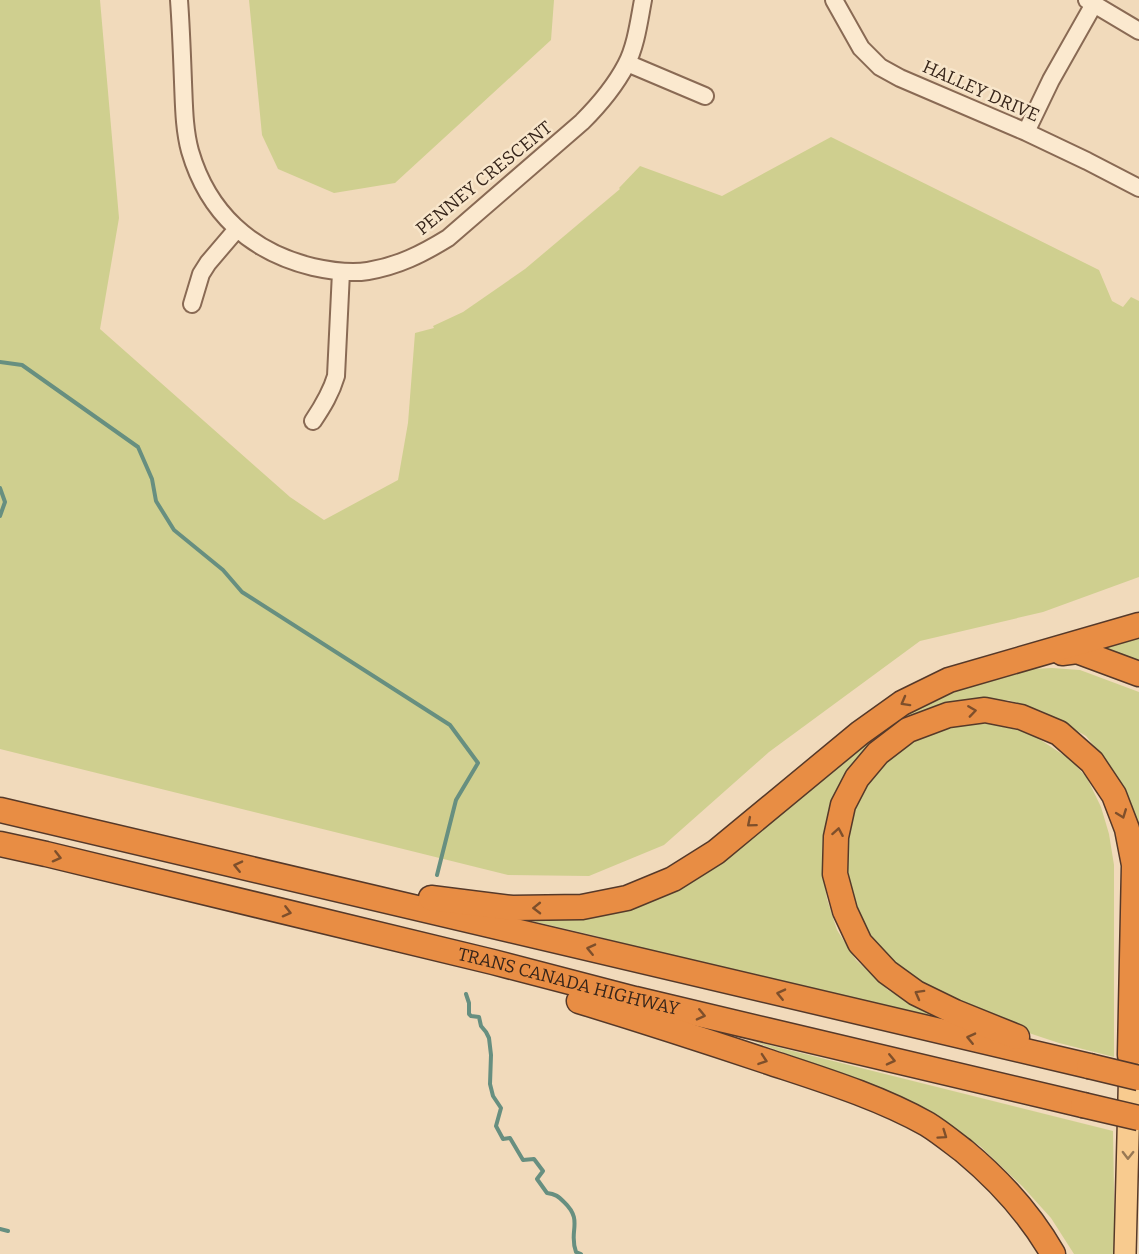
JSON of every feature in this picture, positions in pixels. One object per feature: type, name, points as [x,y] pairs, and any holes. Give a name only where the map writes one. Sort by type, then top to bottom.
[{"type":"highway","points":[[269,873],[512,908],[582,907],[627,898],[673,879],[716,852],[860,732],[902,703],[949,680],[1139,625]]},
{"type":"highway","points":[[1025,658],[1077,651],[1139,674]]},
{"type":"highway","points":[[1089,1066],[955,1012],[916,993],[887,972],[860,943],[845,911],[835,874],[836,837],[843,805],[857,778],[878,753],[908,730],[948,715],[985,710],[1021,717],[1059,734],[1092,762],[1098,770],[1114,795],[1127,829],[1134,865],[1130,1055]]},
{"type":"highway","name":"TRANS CANADA HIGHWAY","points":[[0,810],[1139,1077]]},
{"type":"highway","name":"TRANS CANADA HIGHWAY","points":[[0,844],[493,962],[635,999],[1139,1118]]},
{"type":"highway","points":[[493,962],[517,982],[655,1024],[847,1088],[928,1125],[953,1142],[1008,1192],[1029,1217],[1053,1254]]},
{"type":"main road","points":[[1125,1254],[1130,1055],[1139,990]]},
{"type":"street","name":"PENNEY CRESCENT","points":[[179,0],[184,106],[190,150],[208,192],[237,229],[253,243],[285,259],[341,272],[366,271],[409,260],[448,238],[582,122],[598,105],[627,63],[634,44],[642,0]]},
{"type":"street","name":"HALLEY DRIVE","points":[[834,0],[861,48],[880,67],[900,78],[1026,132],[1139,188]]},
{"type":"street","points":[[1026,132],[1091,2],[1139,31]]},
{"type":"street","points":[[627,63],[705,96]]},
{"type":"street","points":[[192,304],[201,274],[208,262],[237,229]]},
{"type":"street","points":[[313,421],[327,399],[336,376],[341,272]]},
{"type":"green space","points":[[0,0],[100,0],[119,218],[100,329],[290,497],[324,520],[398,480],[408,423],[415,333],[434,328],[433,326],[463,312],[525,269],[620,189],[640,166],[722,196],[831,137],[1099,270],[1112,301],[1123,307],[1131,297],[1139,301],[1139,577],[1043,612],[920,641],[769,752],[664,845],[589,876],[508,875],[0,749]]},
{"type":"green space","points":[[249,0],[554,0],[551,40],[395,183],[334,193],[278,169],[262,135]]},
{"type":"green space","points":[[1139,633],[1139,671],[1083,647]]},
{"type":"green space","points":[[1033,669],[1080,670],[1139,692],[1139,833],[1128,797],[1111,767],[1086,736],[1042,711],[1008,700],[974,702],[939,710],[834,801],[823,834],[822,868],[827,899],[837,930],[856,960],[888,990],[959,1027],[688,963],[596,936],[515,917],[555,920],[597,916],[667,894],[687,885],[713,867],[880,726],[948,691]]},
{"type":"green space","points":[[983,722],[1030,733],[1071,760],[1087,778],[1101,807],[1109,834],[1114,865],[1114,1057],[1059,1043],[963,1011],[914,985],[858,928],[841,872],[851,816],[863,792],[899,745],[951,724]]},
{"type":"green space","points":[[753,1041],[1113,1131],[1115,1254],[1074,1254],[1051,1218],[1022,1186],[980,1146],[925,1112],[845,1076]]},
{"type":"waterway","points":[[0,362],[22,365],[138,447],[152,479],[156,501],[174,530],[223,570],[242,592],[450,725],[478,763],[456,800],[437,875]]},
{"type":"waterway","points":[[0,488],[5,502],[0,516]]},
{"type":"waterway","points":[[466,994],[469,1014],[479,1017],[481,1026],[489,1038],[490,1084],[493,1096],[501,1108],[496,1126],[503,1139],[510,1138],[523,1160],[534,1159],[543,1171],[537,1179],[547,1193],[558,1197],[570,1209],[574,1221],[574,1245],[576,1252],[581,1254]]},
{"type":"waterway","points":[[0,1229],[8,1231]]}]
